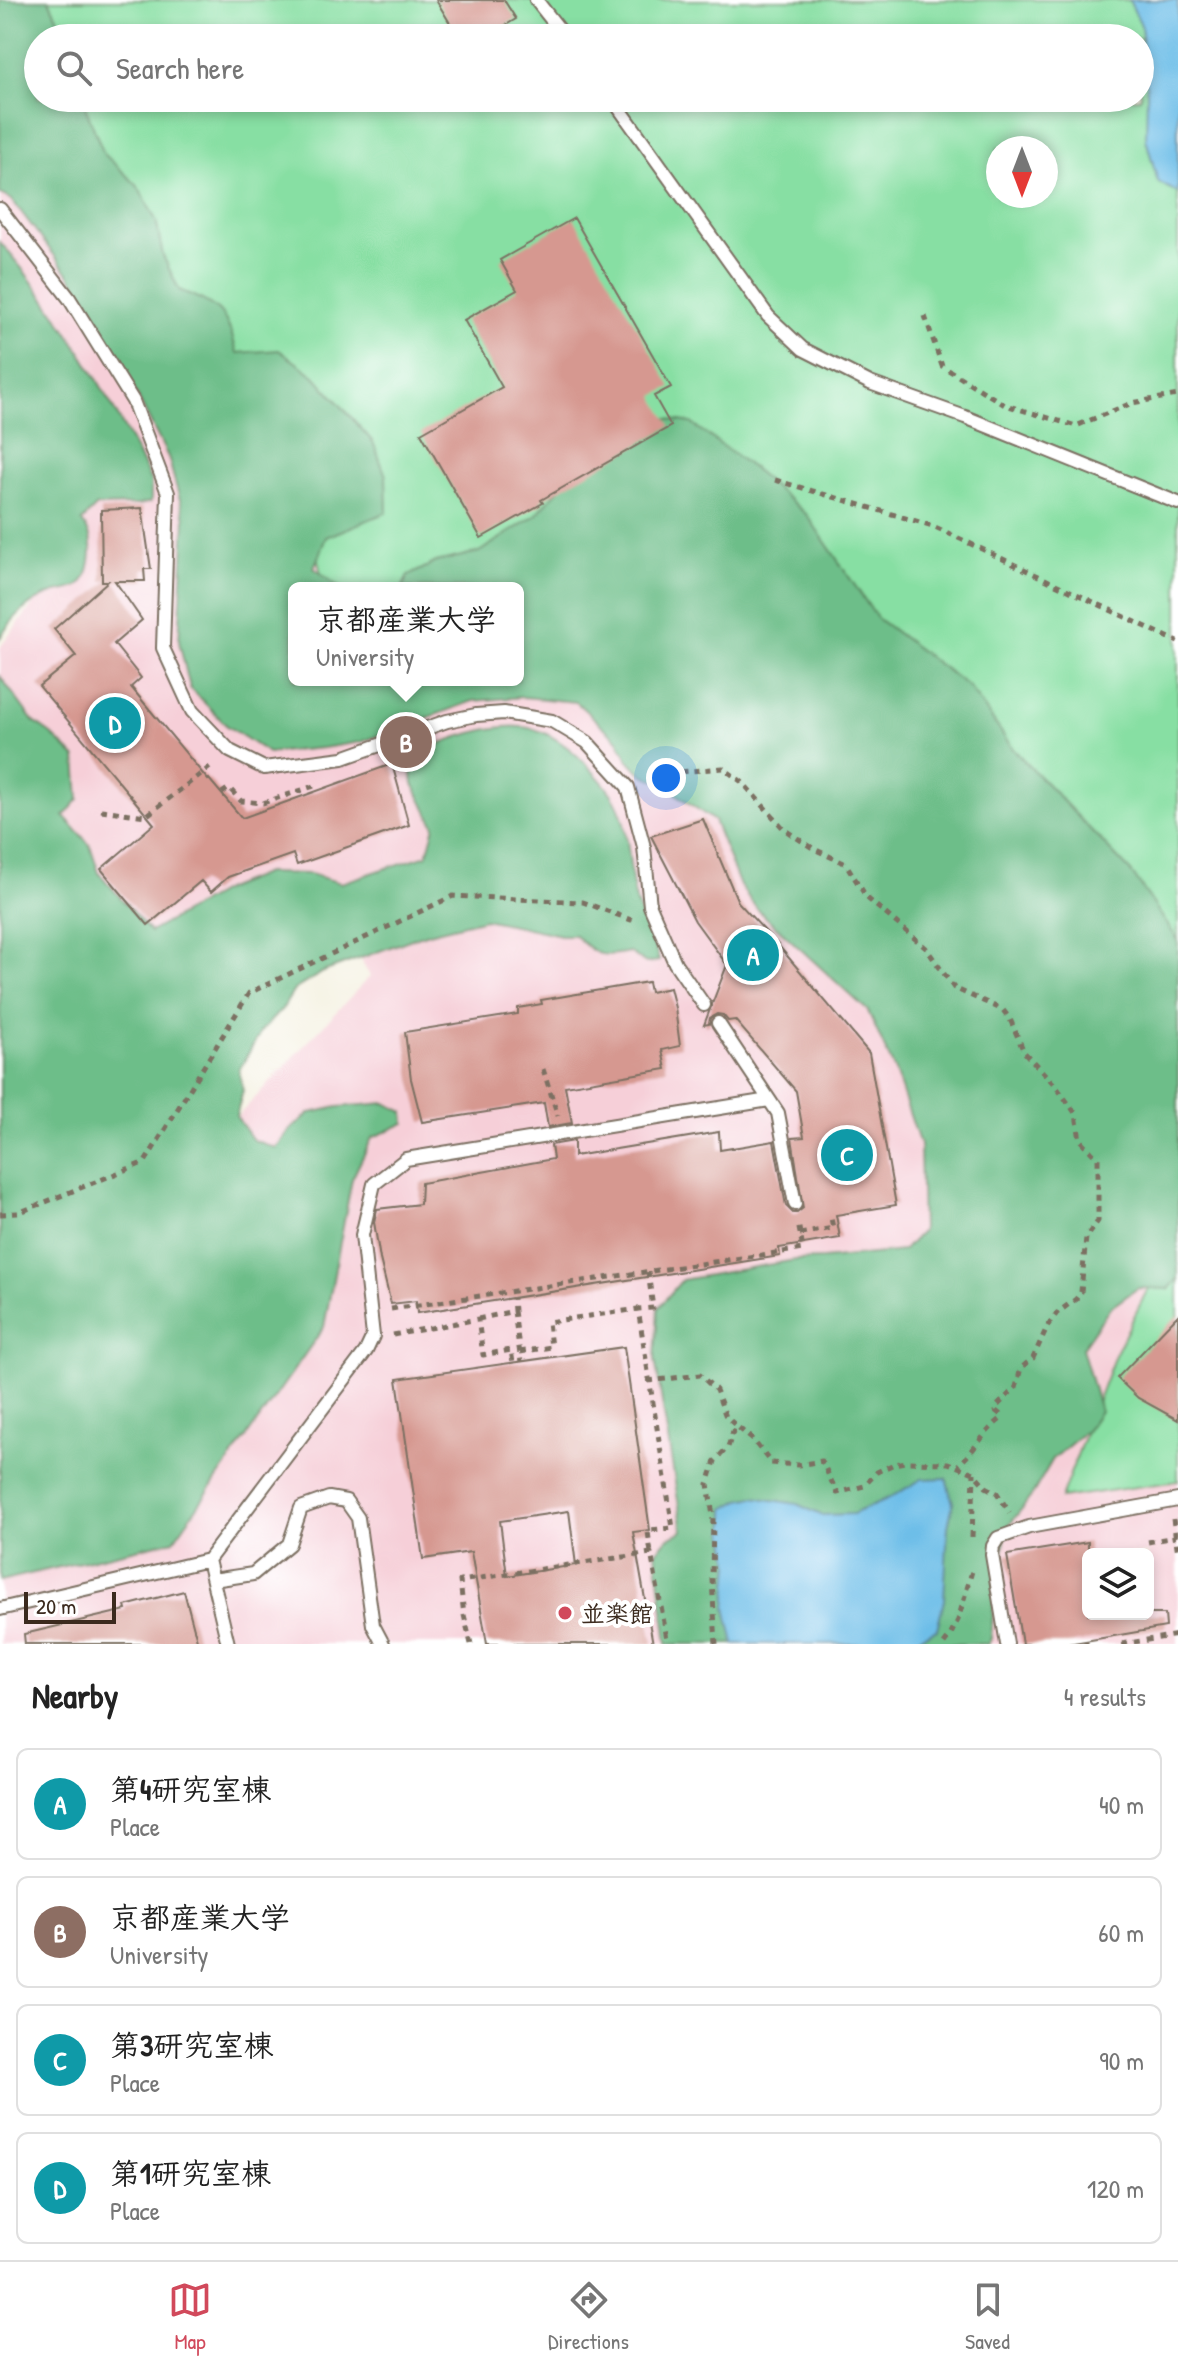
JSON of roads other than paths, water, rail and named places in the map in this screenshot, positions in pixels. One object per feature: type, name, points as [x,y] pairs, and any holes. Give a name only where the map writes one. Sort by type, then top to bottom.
[{"type":"lane","points":[[536,0],[555,24]]},
{"type":"lane","points":[[622,112],[768,316],[803,349],[870,383],[965,417],[1178,503]]},
{"type":"lane","points":[[0,209],[69,298],[133,401],[168,493],[163,648],[192,711],[230,751],[264,768],[343,758],[447,721],[476,715],[504,713],[552,721],[587,742],[628,787],[644,847],[650,906],[675,963],[704,1005]]},
{"type":"lane","points":[[718,1023],[778,1113],[795,1204]]},
{"type":"lane","points":[[0,1609],[208,1560],[366,1351],[373,1336],[362,1235],[374,1184],[406,1159],[769,1100]]},
{"type":"lane","points":[[213,1580],[253,1574],[289,1544],[301,1508],[329,1498],[346,1501],[358,1518],[373,1625],[383,1644]]},
{"type":"lane","points":[[1007,1644],[992,1555],[998,1538],[1020,1530],[1174,1501]]},
{"type":"lane","points":[[208,1560],[228,1644]]},
{"type":"water","points":[[1129,0],[1178,0],[1178,193],[1158,182],[1146,139],[1147,112],[1154,112],[1154,24],[1141,24]]},
{"type":"water","points":[[946,1478],[953,1503],[948,1527],[944,1600],[937,1629],[910,1642],[898,1644],[734,1644],[726,1608],[730,1563],[725,1509],[740,1500],[754,1497],[797,1504],[821,1515],[853,1514],[922,1479]]},
{"type":"place","name":"第1研究室棟","points":[[115,723]]},
{"type":"place","name":"京都産業大学","points":[[406,742]]},
{"type":"place","name":"第4研究室棟","points":[[753,955]]},
{"type":"place","name":"第3研究室棟","points":[[847,1155]]},
{"type":"place","name":"並楽館","points":[[565,1613]]}]
